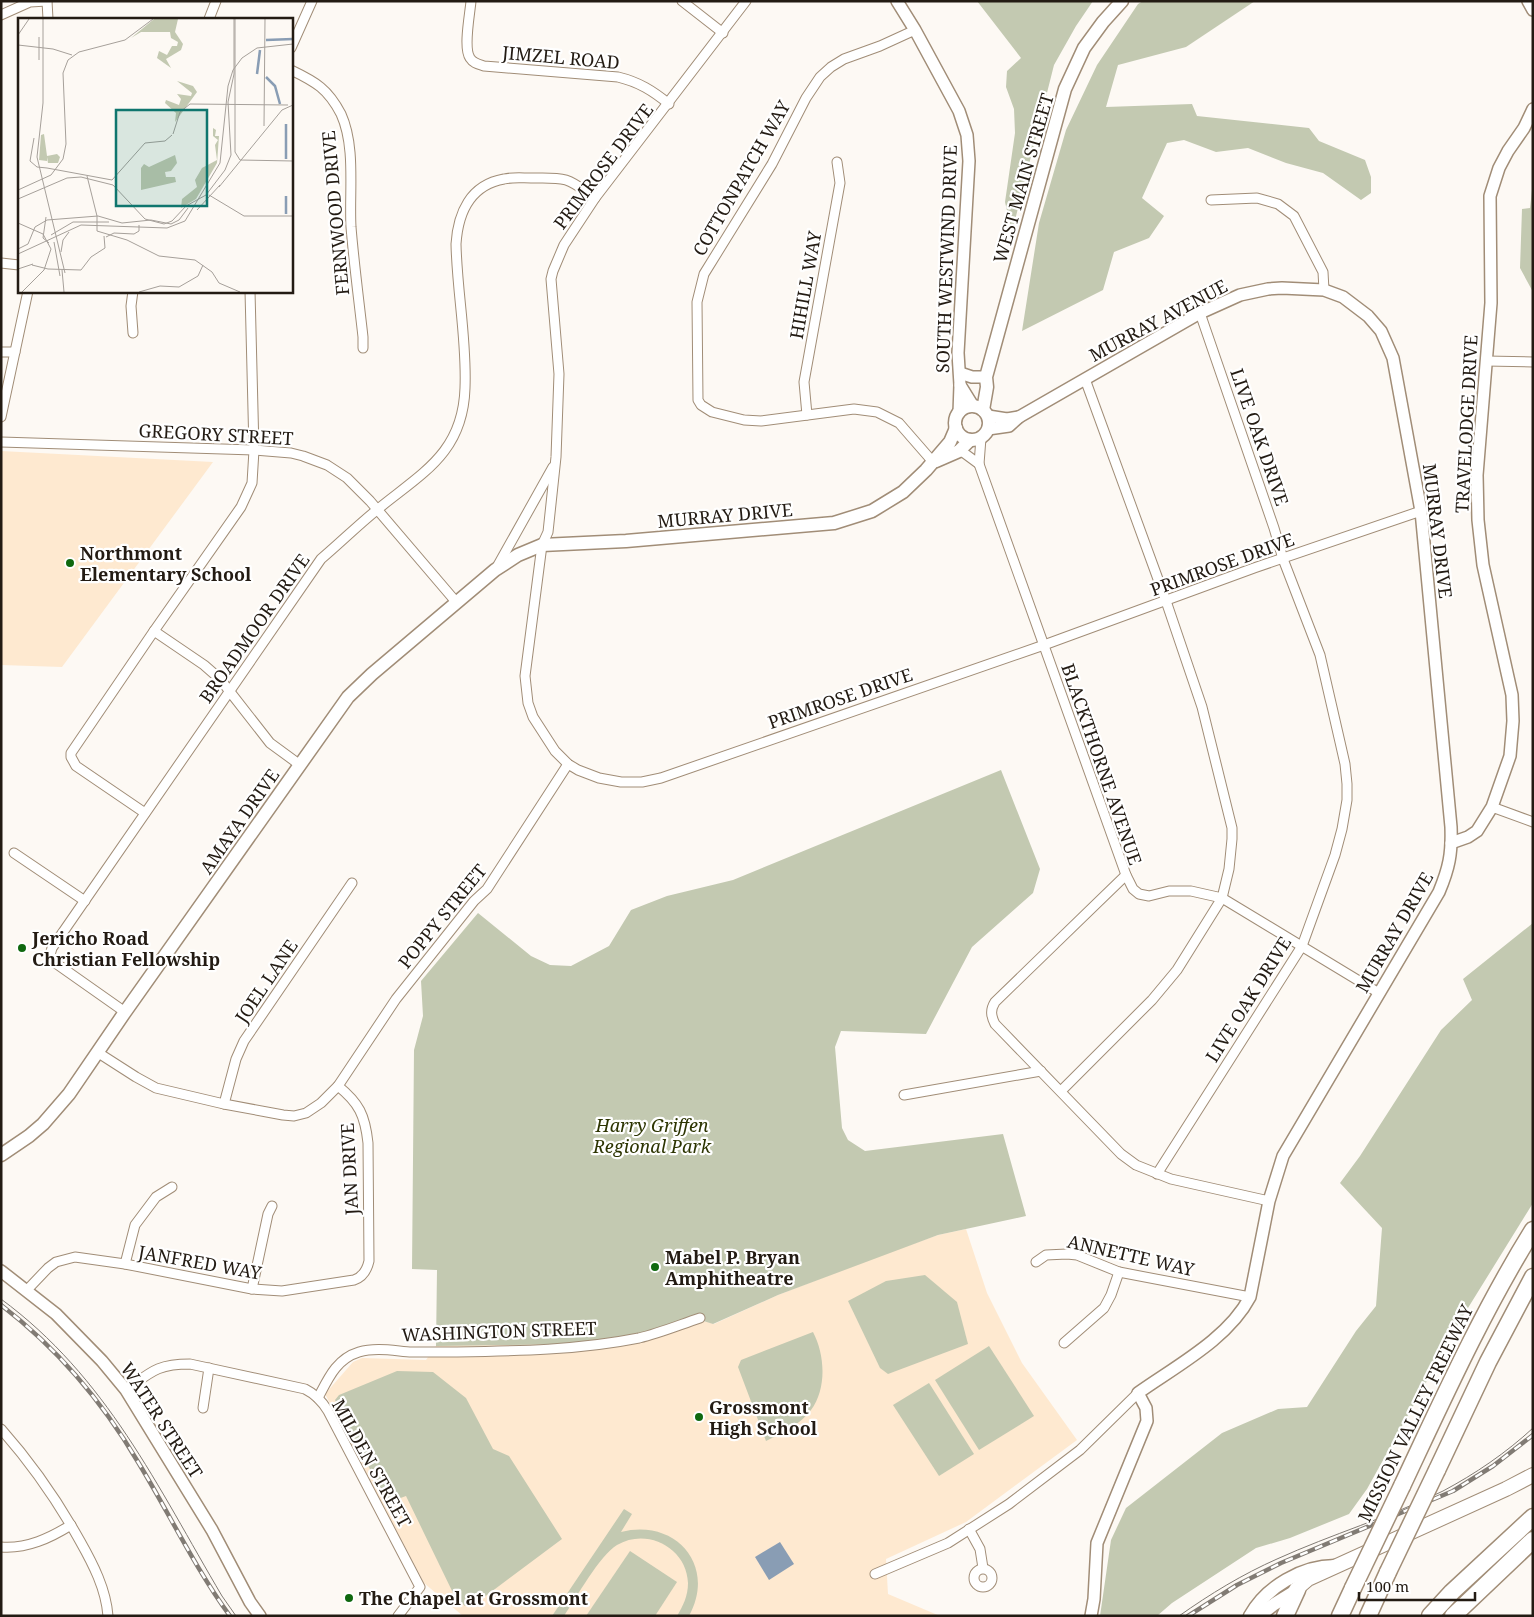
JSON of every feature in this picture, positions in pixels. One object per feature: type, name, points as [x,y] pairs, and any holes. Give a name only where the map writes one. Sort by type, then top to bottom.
[{"type":"highway","name":"MISSION VALLEY FREEWAY","points":[[1340,1616],[1468,1347],[1502,1282],[1533,1230]]},
{"type":"highway","points":[[1368,1616],[1488,1362],[1533,1277]]},
{"type":"highway","points":[[1430,1616],[1452,1592],[1533,1517]]},
{"type":"highway","points":[[1453,1616],[1533,1540]]},
{"type":"highway","points":[[1285,1616],[1297,1590]]},
{"type":"main road","name":"WEST MAIN STREET","points":[[980,421],[987,387],[986,377],[1065,90],[1084,48],[1103,22],[1122,1]]},
{"type":"main road","name":"MURRAY AVENUE","points":[[958,413],[965,408],[980,421]]},
{"type":"main road","points":[[934,462],[950,442],[956,428],[958,413]]},
{"type":"main road","points":[[956,428],[964,438],[980,421]]},
{"type":"main road","points":[[934,462],[960,450],[980,421]]},
{"type":"main road","name":"MURRAY DRIVE","points":[[542,545],[626,542],[834,523],[872,511],[903,492],[934,462]]},
{"type":"main road","name":"AMAYA DRIVE","points":[[1,1155],[30,1136],[69,1094],[348,697],[372,674],[495,570],[518,555],[542,545]]},
{"type":"main road","points":[[1259,1616],[1297,1590],[1308,1579],[1533,1475]]},
{"type":"main road","points":[[1250,1616],[1265,1597],[1291,1578],[1305,1570],[1323,1566],[1336,1566]]},
{"type":"street","points":[[1,15],[30,2],[48,1],[48,18]]},
{"type":"street","points":[[209,18],[216,1]]},
{"type":"street","points":[[292,46],[312,1]]},
{"type":"street","name":"JIMZEL ROAD","points":[[471,1],[467,48],[468,56],[473,62],[484,66],[618,77],[636,82],[654,91],[669,104]]},
{"type":"street","points":[[682,1],[724,33]]},
{"type":"street","name":"PRIMROSE DRIVE","points":[[746,1],[724,33],[595,198],[564,245],[553,271],[551,280],[560,374],[556,463],[548,532],[542,545],[525,676],[528,703],[533,717],[556,752],[568,764],[588,775],[610,781],[632,783],[661,778],[1421,511]]},
{"type":"street","name":"SOUTH WESTWIND DRIVE","points":[[897,1],[959,111],[965,127],[968,144],[969,161],[958,353],[960,379],[958,413]]},
{"type":"street","points":[[1528,1],[1533,10]]},
{"type":"street","name":"COTTONPATCH WAY","points":[[807,415],[761,421],[744,420],[712,412],[701,405],[698,400],[697,302],[704,274],[772,164],[806,98],[820,77],[844,59],[880,46],[915,30]]},
{"type":"street","name":"FERNWOOD DRIVE","points":[[292,70],[316,82],[323,89],[340,112],[347,131],[351,180],[351,226],[364,337],[363,348]]},
{"type":"street","name":"TRAVELODGE DRIVE","points":[[1451,843],[1468,837],[1477,831],[1492,807],[1510,756],[1513,721],[1512,695],[1484,573],[1478,520],[1477,475],[1491,303],[1490,196],[1499,168],[1524,128],[1533,109]]},
{"type":"street","name":"HIHILL WAY","points":[[807,415],[804,382],[840,182],[837,162]]},
{"type":"street","name":"BROADMOOR DRIVE","points":[[125,1012],[54,962],[50,955],[52,948],[321,559],[377,510],[431,468],[452,440],[461,417],[465,388],[456,244],[458,224],[467,202],[485,186],[508,178],[555,178],[567,180],[595,198]]},
{"type":"street","points":[[1211,200],[1257,198],[1278,204],[1294,216],[1323,272],[1324,290]]},
{"type":"street","points":[[1,263],[18,264]]},
{"type":"street","name":"MURRAY AVENUE","points":[[980,421],[1009,426],[1019,417],[1200,313],[1240,295],[1268,289],[1296,287],[1324,290]]},
{"type":"street","name":"MURRAY DRIVE","points":[[1138,1393],[1212,1341],[1246,1306],[1250,1297],[1269,1201],[1283,1156],[1439,892],[1449,865],[1451,843],[1421,511],[1396,368],[1390,349],[1375,323],[1343,297],[1324,290]]},
{"type":"street","points":[[1,417],[28,292]]},
{"type":"street","points":[[133,292],[130,306],[133,333]]},
{"type":"street","points":[[145,813],[76,766],[71,753],[242,507],[252,484],[254,450],[250,292]]},
{"type":"street","name":"LIVE OAK DRIVE","points":[[1157,1174],[1302,946],[1335,855],[1347,800],[1346,774],[1342,749],[1320,655],[1283,559],[1272,520],[1200,313]]},
{"type":"street","points":[[1,352],[15,352]]},
{"type":"street","points":[[1486,362],[1533,362]]},
{"type":"street","points":[[960,379],[986,377]]},
{"type":"street","name":"SOUTH WESTWIND DRIVE","points":[[960,379],[980,421]]},
{"type":"street","points":[[1061,1091],[1158,993],[1177,970],[1222,898],[1228,869],[1232,828],[1202,707],[1166,601],[1085,379]]},
{"type":"street","points":[[807,415],[854,409],[877,412],[899,423],[934,462]]},
{"type":"street","name":"BLACKTHORNE AVENUE","points":[[980,421],[979,464],[1126,875],[995,1002],[992,1008],[992,1017],[995,1024],[1120,1154],[1136,1165],[1171,1179],[1269,1201]]},
{"type":"street","name":"GREGORY STREET","points":[[1,442],[254,450],[291,452],[309,458],[327,465],[355,485],[457,603]]},
{"type":"street","points":[[960,450],[979,464]]},
{"type":"street","name":"PRIMROSE DRIVE","points":[[495,570],[556,463]]},
{"type":"street","points":[[154,631],[204,665],[220,679],[270,743],[300,765]]},
{"type":"street","name":"POPPY STREET","points":[[97,1052],[156,1088],[224,1104],[283,1115],[294,1116],[317,1108],[338,1086],[396,999],[474,901],[487,889],[568,764]]},
{"type":"street","points":[[1492,807],[1533,822]]},
{"type":"street","points":[[14,853],[85,901]]},
{"type":"street","points":[[1126,875],[1133,889],[1139,894],[1149,896],[1170,891],[1191,891],[1222,898],[1380,994]]},
{"type":"street","name":"JOEL LANE","points":[[224,1104],[236,1059],[244,1041],[352,883]]},
{"type":"street","points":[[904,1095],[1041,1071]]},
{"type":"street","name":"JAN DRIVE","points":[[338,1086],[348,1094],[364,1115],[366,1124],[368,1142],[368,1261]]},
{"type":"street","points":[[124,1264],[135,1224],[156,1197],[172,1187]]},
{"type":"street","points":[[252,1289],[268,1214],[272,1206]]},
{"type":"street","name":"ANNETTE WAY","points":[[1036,1262],[1046,1255],[1077,1255],[1119,1272],[1250,1297]]},
{"type":"street","name":"JANFRED WAY","points":[[27,1290],[56,1262],[75,1256],[252,1289],[282,1291],[360,1278],[368,1268],[368,1261]]},
{"type":"street","name":"WATER STREET","points":[[1,1271],[56,1314],[102,1361],[126,1390],[212,1530],[250,1602],[260,1616]]},
{"type":"street","points":[[1064,1343],[1104,1308],[1119,1272]]},
{"type":"street","name":"WASHINGTON STREET","points":[[318,1398],[334,1368],[359,1352],[378,1350],[458,1352],[576,1348],[640,1338],[700,1318]]},
{"type":"street","name":"MILDEN STREET","points":[[126,1390],[161,1367],[172,1364],[190,1364],[305,1389],[318,1398],[328,1411],[420,1587],[398,1616]]},
{"type":"street","points":[[203,1408],[209,1368]]},
{"type":"street","points":[[875,1574],[948,1543],[1009,1504],[1080,1450],[1138,1393],[1146,1408],[1147,1421],[1097,1543],[1094,1599],[1091,1616]]},
{"type":"street","points":[[1,1430],[29,1460],[59,1503],[92,1563],[105,1598],[108,1616]]},
{"type":"street","points":[[1,1547],[16,1547],[39,1542],[71,1525]]},
{"type":"street","points":[[969,1529],[980,1550],[983,1568]]},
{"type":"shaded area","name":"Northmont Elementary School","points":[[1,451],[213,462],[62,667],[1,665]]},
{"type":"shaded area","name":"Grossmont High School","points":[[966,1229],[987,1293],[1022,1363],[1077,1440],[966,1522],[886,1559],[888,1594],[940,1616],[463,1616],[424,1583],[325,1394],[353,1362],[362,1358],[426,1360],[436,1346],[694,1318],[714,1324],[778,1295],[884,1254],[938,1235]]},
{"type":"green space","points":[[977,1],[1093,1],[1076,26],[1054,65],[1012,232],[1005,202],[1015,133],[1014,109],[1006,87],[1007,71],[1021,58]]},
{"type":"green space","points":[[1143,1],[1255,1],[1186,47],[1118,65],[1106,107],[1192,104],[1197,116],[1309,128],[1319,141],[1365,160],[1371,177],[1371,193],[1361,200],[1323,173],[1286,163],[1248,148],[1216,152],[1184,140],[1167,143],[1142,198],[1164,216],[1149,238],[1114,252],[1103,290],[1022,331],[1039,223],[1066,130],[1097,65],[1138,4]]},
{"type":"green space","points":[[1533,182],[1533,292],[1520,268],[1522,209],[1530,208]]},
{"type":"green space","name":"Harry Griffen Regional Park","points":[[1001,770],[1040,869],[1033,893],[972,947],[926,1034],[841,1031],[835,1047],[842,1128],[848,1140],[865,1151],[1003,1134],[1026,1216],[938,1235],[778,1295],[713,1324],[694,1318],[646,1332],[581,1344],[436,1346],[437,1270],[412,1269],[414,1050],[423,1016],[421,981],[478,913],[531,956],[550,965],[571,966],[609,946],[631,910],[667,896],[733,880]]},
{"type":"green space","points":[[1533,923],[1533,1203],[1463,1316],[1367,1489],[1349,1514],[1290,1538],[1256,1548],[1172,1603],[1157,1616],[1100,1616],[1111,1540],[1126,1508],[1222,1433],[1278,1409],[1307,1407],[1356,1331],[1376,1306],[1382,1228],[1340,1183],[1360,1156],[1441,1030],[1472,1000],[1463,979]]},
{"type":"green space","points":[[925,1275],[957,1302],[968,1344],[888,1374],[880,1368],[848,1301],[886,1281]]},
{"type":"green space","points":[[813,1332],[822,1361],[823,1371],[820,1392],[811,1410],[802,1420],[766,1441],[738,1367],[741,1360]]},
{"type":"green space","points":[[989,1346],[1034,1416],[979,1450],[935,1380]]},
{"type":"green space","points":[[397,1371],[433,1372],[466,1398],[493,1449],[509,1456],[562,1539],[475,1604],[465,1606],[455,1597],[406,1496],[387,1503],[335,1400],[339,1395]]},
{"type":"green space","points":[[929,1383],[974,1454],[939,1476],[893,1405]]},
{"type":"green space","points":[[624,1509],[632,1514],[621,1532],[641,1529],[658,1532],[674,1539],[686,1550],[694,1563],[698,1579],[696,1597],[689,1616],[677,1616],[685,1601],[688,1588],[686,1571],[681,1560],[663,1544],[641,1538],[629,1540],[610,1550],[596,1567],[564,1616],[552,1616]]},
{"type":"green space","points":[[630,1551],[677,1582],[655,1616],[586,1616]]},
{"type":"water","points":[[780,1542],[794,1564],[769,1580],[755,1557]]},
{"type":"tram line","points":[[1,1299],[38,1330],[71,1363],[100,1398],[127,1435],[222,1596],[236,1616]]},
{"type":"tram line","points":[[1179,1616],[1227,1585],[1264,1565],[1443,1491],[1467,1478],[1490,1462],[1533,1428]]},
{"type":"railway","points":[[1,1305],[41,1339],[94,1397],[138,1462],[205,1579],[230,1616]]},
{"type":"railway","points":[[1188,1616],[1237,1585],[1281,1563],[1453,1491],[1493,1466],[1533,1435]]},
{"type":"place","name":"Northmont Elementary School","points":[[70,563]]},
{"type":"place","name":"Jericho Road Christian Fellowship","points":[[22,948]]},
{"type":"place","name":"Mabel P. Bryan Amphitheatre","points":[[655,1267]]},
{"type":"place","name":"Grossmont High School","points":[[699,1417]]},
{"type":"place","name":"The Chapel at Grossmont","points":[[349,1598]]}]
